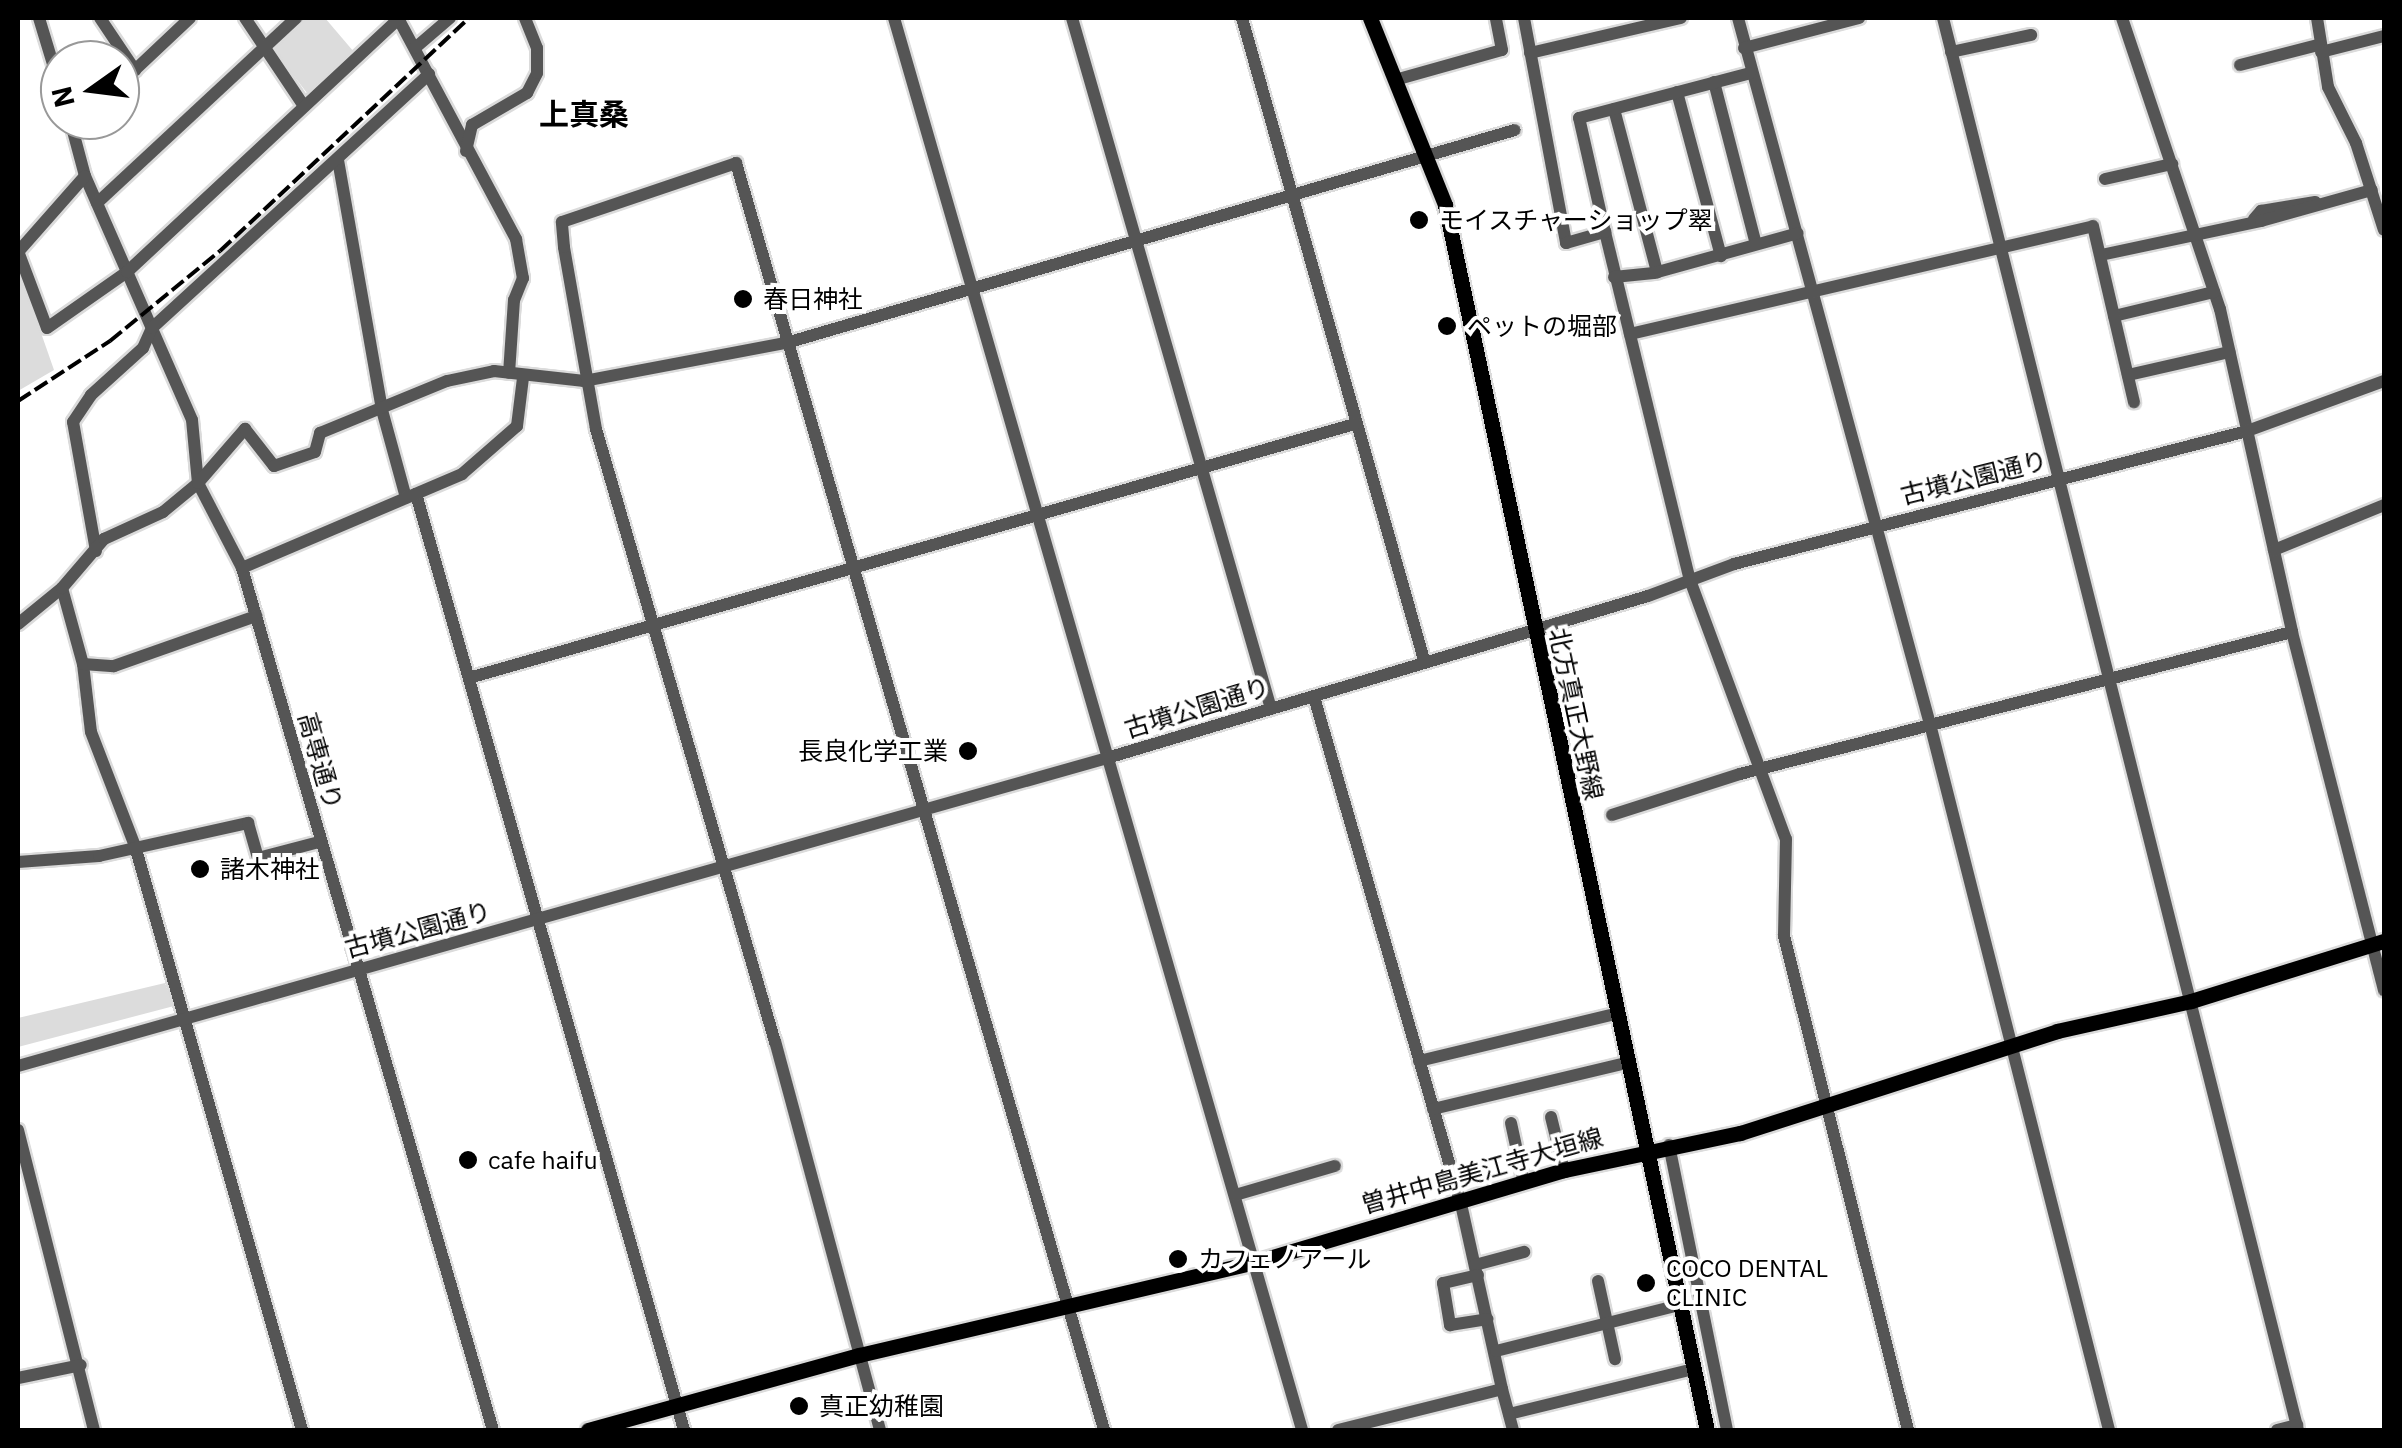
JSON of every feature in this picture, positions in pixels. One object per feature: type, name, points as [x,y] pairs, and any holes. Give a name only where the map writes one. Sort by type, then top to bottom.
[{"type":"main road","name":"北方真正大野線","points":[[1370,18],[1428,156],[1454,247],[1532,629],[1707,1430]]},
{"type":"main road","name":"曽井中島美江寺大垣線","points":[[588,1430],[858,1355],[1252,1264],[1564,1170],[1825,1109],[2009,1046],[2191,1000],[2378,943]]},
{"type":"street","points":[[100,18],[115,40]]},
{"type":"street","points":[[140,64],[174,23],[190,18]]},
{"type":"street","points":[[244,18],[304,106]]},
{"type":"street","points":[[97,203],[296,18]]},
{"type":"street","points":[[85,176],[18,251],[47,328],[127,272],[399,18],[465,153],[498,204],[522,260],[517,426],[508,438],[462,474],[242,568]]},
{"type":"street","points":[[415,48],[450,18]]},
{"type":"street","points":[[465,153],[472,125],[527,93],[537,73],[525,18]]},
{"type":"street","points":[[894,18],[1302,1430]]},
{"type":"street","points":[[1072,18],[1271,709]]},
{"type":"street","points":[[1242,18],[1424,660]]},
{"type":"street","points":[[1395,80],[1502,50],[1496,18]]},
{"type":"street","points":[[1524,18],[1566,243],[1605,232]]},
{"type":"street","points":[[1530,53],[1680,18]]},
{"type":"street","points":[[1738,18],[1930,724],[2109,1430]]},
{"type":"street","points":[[1744,48],[1859,18]]},
{"type":"street","points":[[1943,18],[2298,1428],[2277,1430]]},
{"type":"street","points":[[2122,18],[2214,292],[2292,632],[2378,943],[2384,990]]},
{"type":"street","points":[[2317,18],[2328,87],[2372,190],[2384,230]]},
{"type":"street","points":[[1951,52],[2030,35]]},
{"type":"street","points":[[2240,64],[2384,36]]},
{"type":"street","points":[[1750,73],[1579,118],[1614,277],[1690,580],[1786,839],[1784,936],[1828,1097],[1825,1109],[1908,1430]]},
{"type":"street","points":[[97,554],[73,422],[91,395],[143,348],[152,328],[429,74]]},
{"type":"street","points":[[1714,82],[1756,244]]},
{"type":"street","points":[[1677,92],[1722,256]]},
{"type":"street","points":[[1614,109],[1657,272]]},
{"type":"street","points":[[18,624],[97,554],[104,539],[164,512],[198,484],[245,428],[274,466],[315,452],[320,432],[448,381],[516,376],[584,381],[786,344],[1514,130]]},
{"type":"street","name":"高専通り","points":[[78,140],[85,176],[192,420],[198,484],[242,568],[493,1430]]},
{"type":"street","points":[[338,160],[382,410],[469,678],[684,1430]]},
{"type":"street","points":[[880,1430],[656,624],[584,381],[562,222],[736,163],[1065,1310],[1104,1430]]},
{"type":"street","points":[[2105,179],[2172,164]]},
{"type":"street","points":[[2100,255],[2305,210],[2315,202],[2372,190]]},
{"type":"street","points":[[1630,334],[1814,288],[2094,226],[2134,402]]},
{"type":"street","points":[[1614,277],[1657,272],[1798,233]]},
{"type":"street","points":[[2114,316],[2214,292]]},
{"type":"street","points":[[2128,375],[2230,352]]},
{"type":"street","name":"古墳公園通り","points":[[18,1066],[1107,758],[1876,526],[2247,431],[2384,381]]},
{"type":"street","points":[[469,678],[856,571],[1356,424]]},
{"type":"street","points":[[2274,550],[2384,505]]},
{"type":"street","points":[[62,588],[84,664],[91,732],[135,846],[302,1430]]},
{"type":"street","points":[[84,664],[114,666],[256,616]]},
{"type":"street","points":[[1612,815],[1762,768],[2292,632]]},
{"type":"street","points":[[1314,696],[1460,1204],[1513,1430]]},
{"type":"street","points":[[18,862],[135,846],[248,823],[258,858],[319,842]]},
{"type":"street","points":[[1420,1062],[1615,1014]]},
{"type":"street","points":[[1433,1109],[1626,1063]]},
{"type":"street","points":[[1551,1117],[1564,1170]]},
{"type":"street","points":[[1511,1123],[1524,1183]]},
{"type":"street","points":[[18,1130],[81,1365],[94,1430]]},
{"type":"street","points":[[1669,1145],[1727,1430]]},
{"type":"street","points":[[1235,1195],[1335,1166]]},
{"type":"street","points":[[1488,1319],[1450,1325],[1442,1282],[1524,1252]]},
{"type":"street","points":[[1598,1282],[1614,1360]]},
{"type":"street","points":[[1496,1351],[1679,1305]]},
{"type":"street","points":[[18,1378],[81,1365]]},
{"type":"street","points":[[1508,1414],[1694,1369]]},
{"type":"street","points":[[1338,1430],[1502,1389]]},
{"type":"shaded area","points":[[305,18],[325,18],[354,52],[310,97],[274,50]]},
{"type":"shaded area","points":[[18,267],[54,370],[18,391]]},
{"type":"shaded area","points":[[165,983],[174,1006],[18,1047],[18,1018]]},
{"type":"railway","points":[[18,401],[110,341],[220,251],[469,18]]},
{"type":"place","name":"モイスチャーショップ翠","points":[[1419,220]]},
{"type":"place","name":"春日神社","points":[[743,299]]},
{"type":"place","name":"ペットの堀部","points":[[1447,326]]},
{"type":"place","name":"長良化学工業","points":[[968,751]]},
{"type":"place","name":"諸木神社","points":[[200,869]]},
{"type":"place","name":"cafe haifu","points":[[468,1160]]},
{"type":"place","name":"カフェノアール","points":[[1178,1259]]},
{"type":"place","name":"COCO DENTAL CLINIC","points":[[1646,1283]]},
{"type":"place","name":"真正幼稚園","points":[[799,1406]]},
{"type":"district","name":"上真桑","points":[[584,114]]}]
